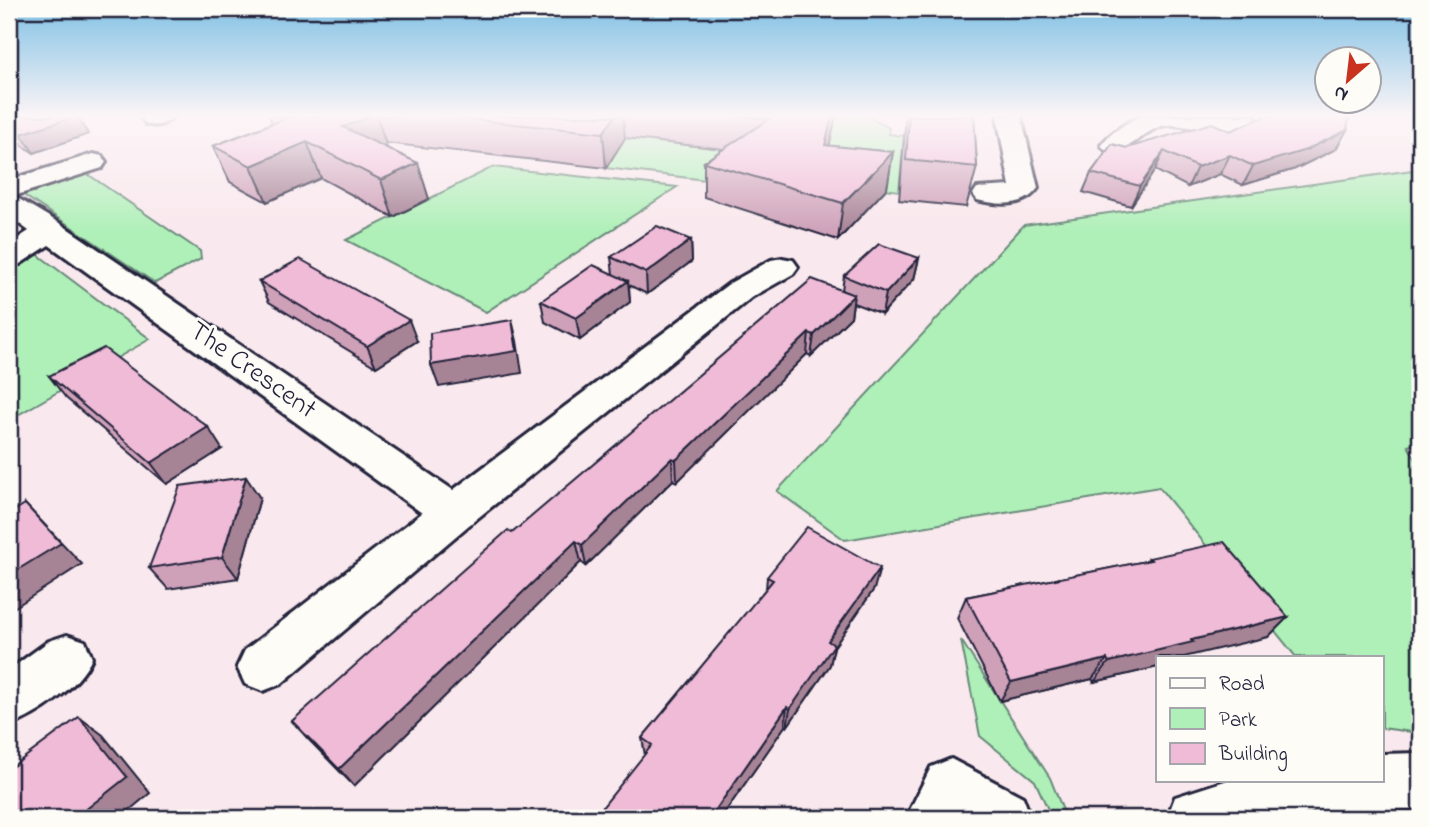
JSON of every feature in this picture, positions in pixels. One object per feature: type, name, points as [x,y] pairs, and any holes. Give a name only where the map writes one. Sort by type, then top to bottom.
[{"type":"street","points":[[987,194],[1019,195],[1024,188],[1017,155]]},
{"type":"street","points":[[9,189],[93,162]]},
{"type":"street","name":"The Crescent","points":[[9,203],[454,513]]},
{"type":"street","points":[[9,257],[51,230]]},
{"type":"street","points":[[263,667],[454,513],[741,290],[782,267]]},
{"type":"street","points":[[9,701],[67,657]]},
{"type":"street","points":[[1196,818],[1313,784],[1420,781]]},
{"type":"street","points":[[935,818],[951,787],[1002,818]]},
{"type":"green space","points":[[607,155],[741,155],[748,185],[606,168]]},
{"type":"green space","points":[[827,155],[902,155],[899,191],[821,181]]},
{"type":"green space","points":[[493,167],[677,187],[486,312],[346,240]]},
{"type":"green space","points":[[1420,169],[1420,443],[1408,446],[1420,466],[1420,733],[1384,728],[1384,656],[1295,656],[1159,487],[845,540],[777,491],[1024,225]]},
{"type":"green space","points":[[86,173],[200,251],[201,259],[155,283],[19,192]]},
{"type":"green space","points":[[37,254],[150,339],[9,420],[9,269]]},
{"type":"green space","points":[[961,640],[1050,778],[1066,818],[1052,818],[1035,781],[980,736]]},
{"type":"building","points":[[229,155],[278,155],[251,166]]},
{"type":"building","points":[[332,155],[400,155],[418,163],[381,180]]},
{"type":"building","points":[[715,155],[890,155],[843,203],[704,162]]},
{"type":"building","points":[[906,155],[976,155],[977,167],[906,160]]},
{"type":"building","points":[[1104,155],[1162,155],[1140,186],[1091,173]]},
{"type":"building","points":[[1171,155],[1291,155],[1253,166],[1230,155],[1197,167]]},
{"type":"building","points":[[657,226],[691,240],[646,273],[611,257]]},
{"type":"building","points":[[879,244],[919,258],[886,293],[844,276]]},
{"type":"building","points":[[300,259],[409,320],[367,346],[259,281]]},
{"type":"building","points":[[593,265],[628,281],[576,318],[541,301]]},
{"type":"building","points":[[812,279],[854,295],[814,335],[809,333],[676,460],[672,458],[582,545],[576,541],[339,769],[292,721],[508,530],[512,533]]},
{"type":"building","points":[[512,320],[517,351],[431,365],[430,333]]},
{"type":"building","points":[[104,348],[208,427],[151,463],[49,376]]},
{"type":"building","points":[[246,477],[222,557],[149,568],[180,486]]},
{"type":"building","points":[[25,504],[61,543],[9,575],[9,514]]},
{"type":"building","points":[[807,527],[880,568],[828,641],[834,645],[790,709],[787,707],[710,818],[594,818],[652,745],[642,738],[773,580],[767,577]]},
{"type":"building","points":[[1224,542],[1288,617],[1109,662],[1107,659],[1011,682],[966,597],[1151,560],[1149,558]]},
{"type":"building","points":[[79,717],[127,777],[75,818],[9,818],[9,769]]}]
